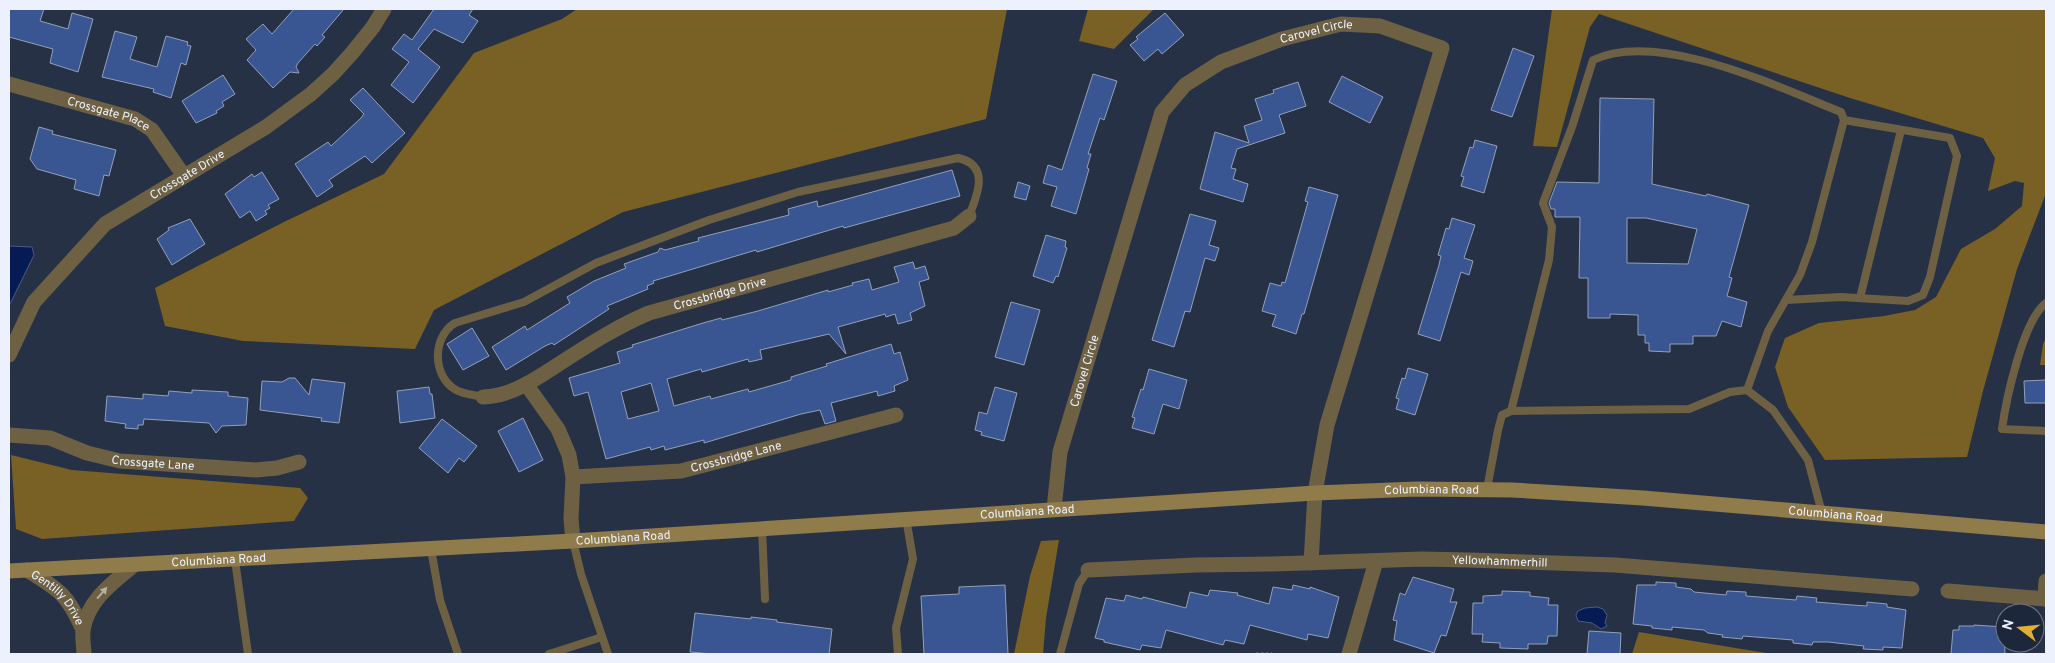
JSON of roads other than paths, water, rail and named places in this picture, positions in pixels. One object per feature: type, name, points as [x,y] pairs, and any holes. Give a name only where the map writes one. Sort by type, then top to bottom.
[{"type":"main road","name":"Columbiana Road","points":[[9,571],[573,541],[906,518],[1316,493],[1417,489],[1487,489],[1643,498],[2046,532]]},
{"type":"street","name":"Crossgate Drive","points":[[9,355],[34,302],[105,224],[266,126],[310,94],[333,74],[352,53],[373,27],[384,9]]},
{"type":"street","name":"Carovel Circle","points":[[1054,509],[1060,452],[1162,112],[1185,85],[1222,62],[1282,39],[1341,24],[1380,26],[1442,48],[1327,425],[1316,493]]},
{"type":"street","name":"Crossgate Place","points":[[9,84],[135,119],[152,130],[184,176]]},
{"type":"street","name":"Crossbridge Drive","points":[[483,397],[496,396],[526,384],[625,323],[649,313],[954,228],[968,216]]},
{"type":"street","points":[[526,384],[558,429],[568,455],[573,477],[571,519],[573,541]]},
{"type":"street","name":"Crossbridge Lane","points":[[573,477],[681,471],[896,415]]},
{"type":"street","name":"Crossgate Lane","points":[[9,434],[50,438],[87,453],[120,461],[256,470],[278,468],[299,462]]},
{"type":"street","points":[[1311,563],[1316,493]]},
{"type":"street","name":"Yellowhammerhill","points":[[1088,570],[1422,559],[1615,565],[1912,589]]},
{"type":"street","points":[[1349,654],[1376,561]]},
{"type":"street","name":"Gentilly Drive","points":[[84,654],[83,630],[89,611],[102,592],[134,565]]},
{"type":"street","name":"Gentilly Drive","points":[[27,570],[58,588],[74,609],[83,630]]},
{"type":"street","points":[[1948,591],[2046,599],[2046,581]]},
{"type":"lane","points":[[1511,411],[1549,260],[1552,227],[1543,203],[1572,128],[1593,60],[1620,51],[1688,57],[1756,79],[1841,112],[1844,120],[1812,242],[1800,275],[1768,331],[1747,390]]},
{"type":"lane","points":[[1786,300],[1860,298],[1908,301],[1923,295],[1930,277],[1957,156],[1950,138],[1844,120]]},
{"type":"lane","points":[[1860,298],[1901,130]]},
{"type":"lane","points":[[483,397],[457,390],[445,379],[438,356],[439,343],[446,328],[524,302],[596,263],[664,236],[798,192],[958,158],[970,161],[979,174],[976,200],[968,216]]},
{"type":"lane","points":[[2046,303],[2039,308],[2020,352],[2007,396],[2002,429],[2046,430]]},
{"type":"lane","points":[[1487,489],[1502,415],[1511,411],[1689,409],[1730,392],[1747,390],[1773,410],[1808,460],[1823,514]]},
{"type":"lane","points":[[898,654],[896,628],[913,559],[906,518]]},
{"type":"lane","points":[[762,527],[765,599]]},
{"type":"lane","points":[[573,541],[581,574],[608,654]]},
{"type":"lane","points":[[431,549],[440,600],[458,654]]},
{"type":"lane","points":[[236,560],[248,654]]},
{"type":"lane","points":[[1060,654],[1079,584],[1088,570]]},
{"type":"lane","points":[[549,654],[602,637]]},
{"type":"water","points":[[9,246],[32,247],[34,255],[9,306]]},
{"type":"water","points":[[1597,607],[1603,609],[1607,615],[1605,623],[1607,626],[1601,629],[1592,623],[1578,621],[1576,615],[1578,611]]}]
